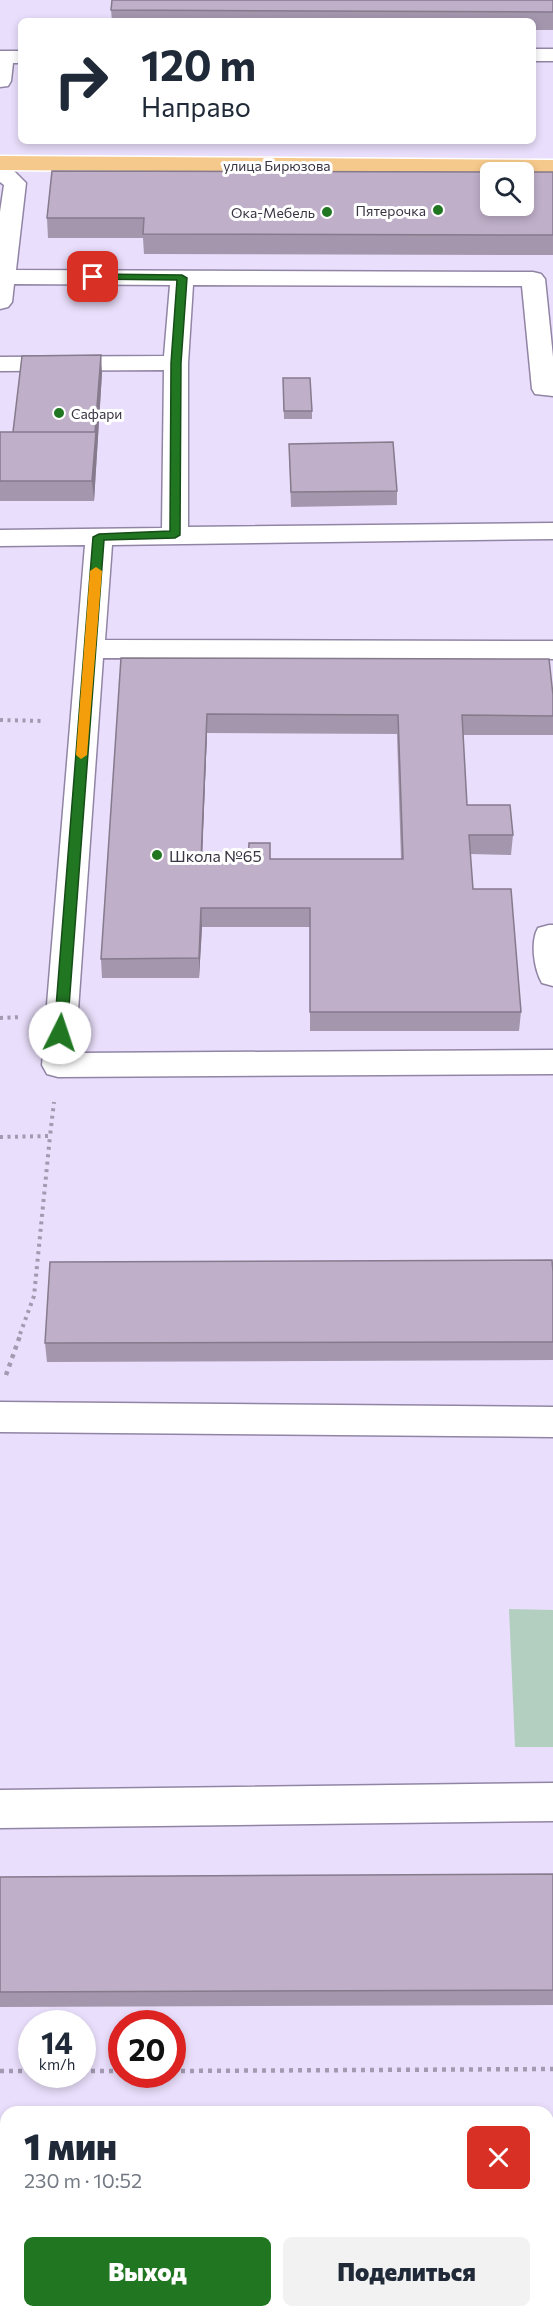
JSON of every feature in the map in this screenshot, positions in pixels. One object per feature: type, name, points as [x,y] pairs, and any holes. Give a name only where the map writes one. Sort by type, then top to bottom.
[{"type":"main road","name":"улица Бирюзова","points":[[0,162],[553,166]]},
{"type":"lane","points":[[0,81],[8,50]]},
{"type":"lane","points":[[536,55],[553,55]]},
{"type":"lane","points":[[0,170],[15,183],[0,302]]},
{"type":"lane","points":[[2,277],[543,279],[544,389],[553,389]]},
{"type":"lane","points":[[175,535],[176,363],[182,278]]},
{"type":"lane","points":[[0,364],[176,363]]},
{"type":"lane","points":[[0,538],[553,531]]},
{"type":"lane","points":[[99,537],[58,1065],[553,1062]]},
{"type":"lane","points":[[90,649],[553,650]]},
{"type":"lane","points":[[553,936],[549,936],[553,975]]},
{"type":"lane","points":[[0,1417],[553,1422]]},
{"type":"lane","points":[[0,1809],[553,1802]]},
{"type":"path","points":[[3,1382],[34,1296],[58,1065]]},
{"type":"path","points":[[0,1137],[50,1136]]},
{"type":"path","points":[[186,2071],[553,2069]]},
{"type":"path","points":[[0,2071],[18,2071]]},
{"type":"green space","points":[[509,1609],[553,1610],[553,1747],[515,1747]]},
{"type":"building","points":[[112,0],[553,0],[553,12],[111,10]]},
{"type":"building","points":[[52,171],[480,172],[480,216],[534,216],[534,172],[553,172],[553,235],[143,234],[144,218],[47,218]]},
{"type":"building","name":"Сафари","points":[[101,355],[95,432],[13,432],[22,356]]},
{"type":"building","points":[[283,378],[310,378],[312,411],[284,411]]},
{"type":"building","points":[[0,432],[96,432],[92,481],[0,481]]},
{"type":"building","points":[[393,442],[397,491],[291,492],[289,444]]},
{"type":"building","name":"Школа №65","points":[[121,658],[549,659],[553,716],[462,715],[467,805],[510,805],[513,835],[469,835],[473,889],[511,889],[521,1012],[310,1012],[310,908],[201,908],[199,958],[101,959]],"holes":[[[207,714],[398,715],[403,859],[270,859],[270,843],[249,843],[248,861],[201,861]]]},
{"type":"building","points":[[552,1260],[553,1342],[45,1343],[50,1262]]},
{"type":"building","points":[[553,1874],[553,1990],[0,1992],[0,1877]]},
{"type":"slow traffic","points":[[81,755],[96,571]]},
{"type":"place","name":"Пятерочка","points":[[438,210]]},
{"type":"place","name":"Ока-Мебель","points":[[327,212]]},
{"type":"place","name":"Сафари","points":[[59,413]]},
{"type":"place","name":"Школа №65","points":[[157,855]]},
{"type":"route","points":[[60,1033],[99,537],[175,535],[176,363],[182,278],[93,277]]}]
